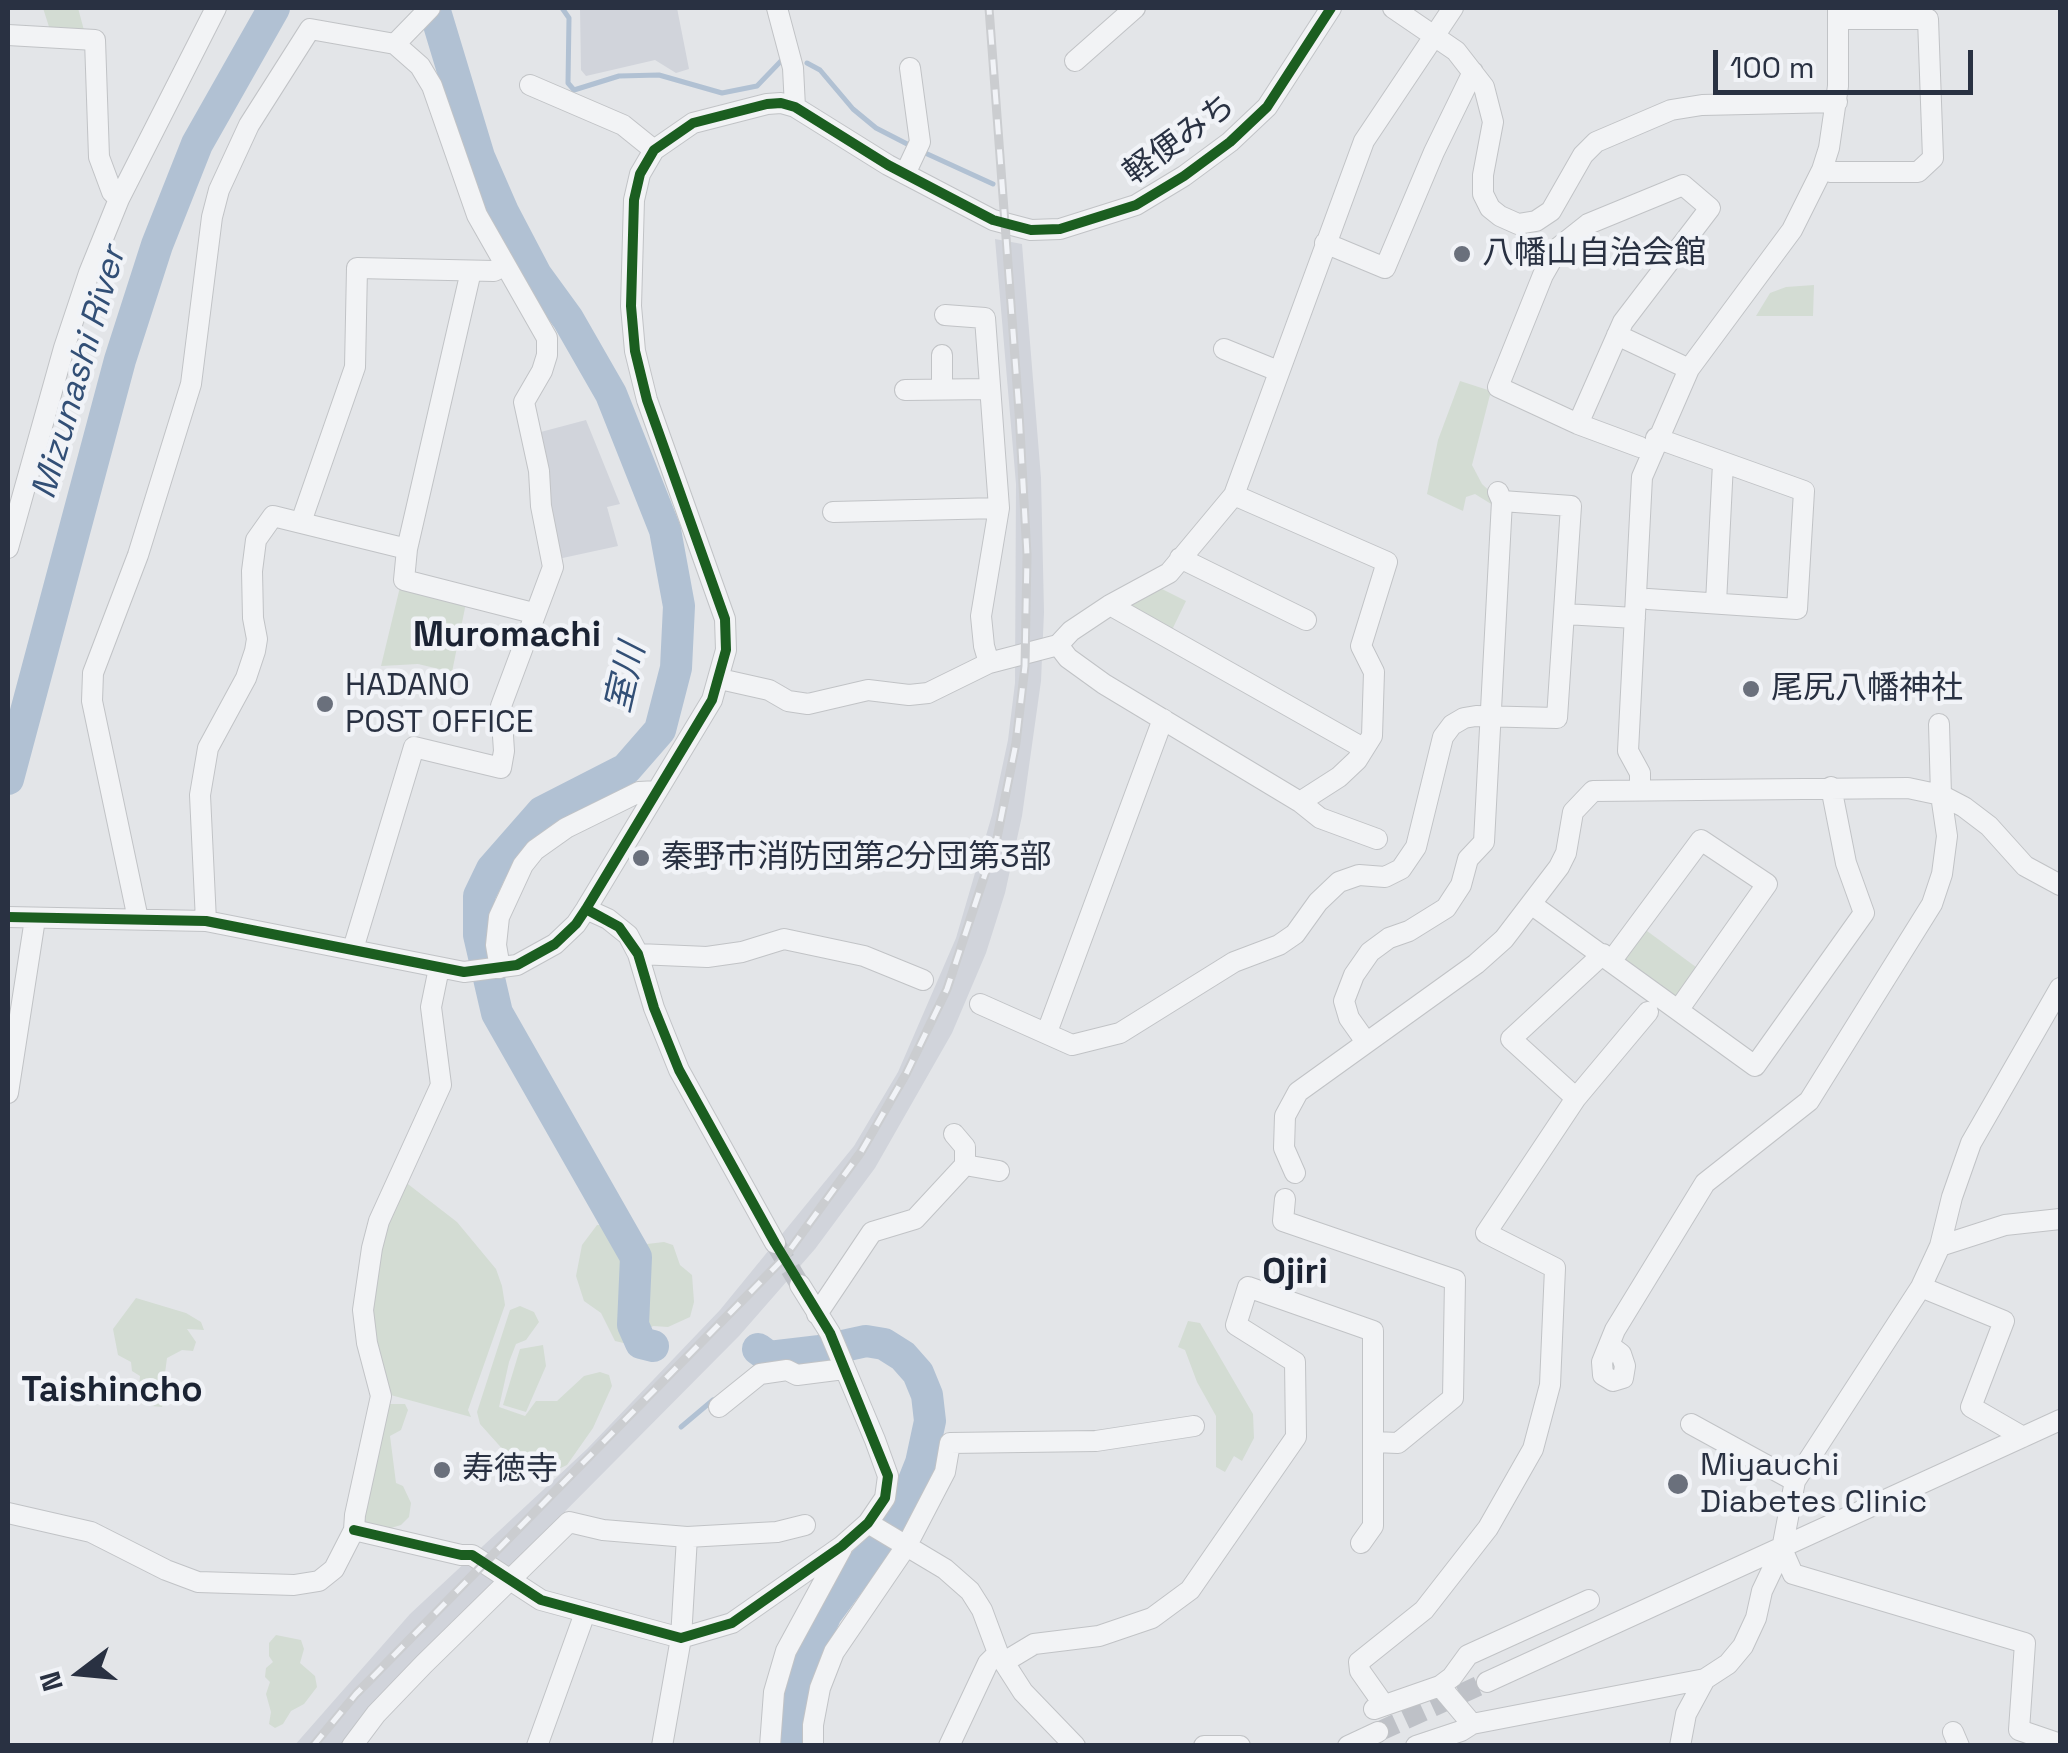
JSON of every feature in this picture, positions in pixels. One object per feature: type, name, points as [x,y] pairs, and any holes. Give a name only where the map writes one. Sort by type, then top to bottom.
[{"type":"street","points":[[8,548],[64,348],[119,199],[216,8]]},
{"type":"street","points":[[8,1093],[23,918],[206,921],[464,972],[530,959],[555,944],[586,909],[712,700],[726,650],[725,619],[647,400],[635,350],[634,200],[640,174],[666,138],[693,123],[767,104],[795,107],[793,68],[778,8]]},
{"type":"street","points":[[1074,61],[1134,8]]},
{"type":"street","name":"軽便みち","points":[[795,107],[913,157],[993,220],[1031,230],[1060,229],[1136,205],[1230,142],[1267,107],[1331,8]]},
{"type":"street","points":[[1393,8],[1456,52],[1484,86],[1492,122],[1482,174],[1483,194],[1500,216],[1518,224],[1551,212],[1583,155],[1596,142],[1671,110],[1702,104],[1837,102]]},
{"type":"street","points":[[720,679],[808,704],[868,690],[909,696],[928,693],[990,663],[1058,646],[1072,630],[1110,604],[1169,573],[1234,495],[1364,141],[1454,8]]},
{"type":"street","points":[[1640,789],[1640,774],[1628,751],[1642,477],[1648,443],[1688,369],[1792,230],[1822,170],[1837,102],[1838,14],[1928,19],[1933,158],[1918,172],[1822,170]]},
{"type":"street","points":[[396,44],[423,15]]},
{"type":"street","points":[[138,919],[92,701],[93,673],[138,555],[192,384],[212,218],[219,190],[249,125],[310,29],[396,44],[420,66],[432,86],[477,215],[541,324],[547,355],[524,402],[540,471],[541,506],[553,567],[501,706],[501,768],[414,747],[353,949]]},
{"type":"street","points":[[8,35],[95,40],[99,157],[112,192],[119,199]]},
{"type":"street","points":[[910,68],[913,157]]},
{"type":"street","points":[[1325,243],[1386,268],[1472,72]]},
{"type":"street","points":[[530,85],[622,126],[654,150]]},
{"type":"street","points":[[1578,424],[1622,322],[1710,208],[1683,185],[1588,224],[1559,247],[1498,387],[1578,424],[1723,463],[1804,492],[1798,609],[1648,599]]},
{"type":"street","points":[[300,522],[355,367],[356,245]]},
{"type":"street","points":[[357,268],[494,272],[504,266]]},
{"type":"street","points":[[471,271],[407,548],[404,580],[533,614]]},
{"type":"street","points":[[944,316],[985,318],[999,508],[981,616],[990,663]]},
{"type":"street","points":[[1617,335],[1688,369]]},
{"type":"street","points":[[1224,349],[1278,372]]},
{"type":"street","points":[[942,355],[942,389]]},
{"type":"street","points":[[905,390],[990,389]]},
{"type":"street","points":[[1716,603],[1723,463]]},
{"type":"street","points":[[1234,495],[1388,562],[1361,646],[1374,672],[1372,736],[1357,760],[1339,777],[1300,802]]},
{"type":"street","points":[[980,1004],[1072,1045],[1120,1033],[1234,962],[1279,946],[1338,882],[1359,876],[1385,877],[1401,869],[1416,847],[1443,737],[1452,725],[1464,718],[1490,716],[1557,718],[1571,506],[1500,497],[1490,716],[1484,842],[1468,860],[1461,885],[1446,908],[1409,931],[1389,938],[1370,952],[1354,975],[1344,1001],[1348,1018],[1366,1042]]},
{"type":"street","points":[[833,512],[999,508]]},
{"type":"street","points":[[206,921],[200,795],[208,748],[246,678],[255,652],[252,571],[256,540],[272,516],[407,548]]},
{"type":"street","points":[[1180,558],[1306,620]]},
{"type":"street","points":[[1110,604],[1363,748]]},
{"type":"street","points":[[1565,614],[1635,618]]},
{"type":"street","points":[[1058,646],[1104,684],[1300,802],[1320,818],[1377,840]]},
{"type":"street","points":[[1048,1032],[1162,719]]},
{"type":"street","points":[[1609,1345],[1629,1305],[1705,1183],[1809,1101],[1932,904],[1942,874],[1947,836],[1941,796],[1939,724]]},
{"type":"street","points":[[1531,904],[1755,1066],[1864,914],[1846,862],[1830,787]]},
{"type":"street","points":[[1295,1173],[1284,1148],[1284,1116],[1298,1092],[1476,964],[1504,939],[1566,853],[1570,820],[1577,805],[1593,791],[1908,788],[1941,796],[1964,807],[1989,826],[2024,866],[2060,885]]},
{"type":"street","points":[[499,968],[499,917],[518,876],[536,850],[566,828],[639,792],[657,791]]},
{"type":"street","points":[[1576,1098],[1511,1039],[1607,957],[1701,840],[1768,884],[1679,1009]]},
{"type":"street","points":[[586,909],[619,927],[638,954],[654,1008],[680,1070],[775,1243]]},
{"type":"street","points":[[638,954],[708,957],[784,939],[864,956],[923,980]]},
{"type":"street","points":[[8,1512],[91,1532],[166,1570],[212,1584],[318,1581],[334,1569],[354,1530],[381,1396],[367,1344],[363,1310],[368,1275],[380,1221],[440,1085],[431,1007],[440,968]]},
{"type":"street","points":[[1416,1746],[1472,1724],[1704,1679],[1728,1664],[1756,1618],[1762,1591],[1782,1549],[1795,1481],[1921,1287],[1940,1246],[1952,1196],[1971,1144],[2060,988]]},
{"type":"street","points":[[1590,1600],[1468,1656],[1452,1678],[1440,1686],[1378,1708],[1360,1671],[1358,1662],[1424,1610],[1488,1528],[1532,1450],[1550,1385],[1554,1268],[1486,1233],[1576,1098],[1648,1012]]},
{"type":"street","points":[[818,1314],[872,1232],[915,1218],[965,1166],[965,1147],[954,1134]]},
{"type":"street","points":[[965,1166],[1000,1171]]},
{"type":"street","points":[[1285,1199],[1283,1222],[1455,1280],[1453,1398],[1398,1442],[1374,1442]]},
{"type":"street","points":[[1940,1246],[2005,1225],[2060,1219]]},
{"type":"street","points":[[354,1530],[461,1556],[472,1555],[541,1600],[681,1638],[732,1623],[842,1546],[868,1523],[885,1498],[888,1476],[830,1333],[800,1285]]},
{"type":"street","points":[[949,1746],[988,1663],[1034,1644],[1099,1636],[1152,1618],[1190,1590],[1296,1438],[1295,1362],[1236,1325],[1248,1287],[1373,1331],[1373,1526],[1360,1544]]},
{"type":"street","points":[[1921,1287],[2004,1321],[1971,1408],[2023,1438]]},
{"type":"street","points":[[719,1407],[760,1374],[787,1370],[797,1375],[843,1365]]},
{"type":"street","points":[[1487,1682],[2060,1420]]},
{"type":"street","points":[[1707,1425],[1795,1481]]},
{"type":"street","points":[[813,1746],[820,1688],[834,1652],[945,1472],[950,1443],[1096,1441],[1194,1426]]},
{"type":"street","points":[[352,1746],[376,1714],[569,1522],[603,1530],[687,1537],[778,1532],[805,1525]]},
{"type":"street","points":[[868,1523],[945,1569],[970,1590],[1001,1658],[1023,1692],[1075,1746]]},
{"type":"street","points":[[662,1746],[681,1638],[687,1537]]},
{"type":"street","points":[[770,1746],[774,1692],[786,1651],[842,1546]]},
{"type":"street","points":[[1782,1549],[1792,1574],[2025,1644],[2019,1730],[2060,1744]]},
{"type":"street","points":[[538,1746],[585,1613]]},
{"type":"street","points":[[1680,1746],[1686,1714],[1704,1679]]},
{"type":"street","points":[[1440,1686],[1472,1724]]},
{"type":"street","points":[[1348,1746],[1378,1732]]},
{"type":"street","points":[[1204,1746],[1240,1746]]},
{"type":"shaded area","points":[[43,8],[78,8],[85,34],[50,30]]},
{"type":"shaded area","points":[[580,8],[677,8],[689,69],[676,73],[655,60],[586,76],[581,70]]},
{"type":"shaded area","points":[[995,239],[1022,244],[1041,478],[1041,681],[1022,816],[1005,893],[986,953],[952,1033],[875,1168],[815,1249],[739,1336],[372,1706],[341,1745],[294,1746],[410,1614],[587,1449],[720,1310],[854,1146],[898,1072],[956,938],[992,815],[1015,683],[1016,484]]},
{"type":"shaded area","points":[[1814,285],[1813,316],[1756,316],[1770,293],[1786,287]]},
{"type":"shaded area","points":[[1460,381],[1491,391],[1472,465],[1482,484],[1496,497],[1496,507],[1475,494],[1466,497],[1463,511],[1427,494],[1438,440]]},
{"type":"shaded area","points":[[586,420],[620,504],[607,507],[618,546],[558,559],[537,433]]},
{"type":"shaded area","points":[[400,587],[466,603],[452,672],[418,664],[381,666]]},
{"type":"shaded area","points":[[1160,588],[1186,601],[1171,632],[1131,611],[1129,602]]},
{"type":"shaded area","points":[[1643,928],[1700,970],[1681,995],[1673,996],[1626,961],[1624,953]]},
{"type":"shaded area","points":[[404,1181],[457,1222],[496,1269],[502,1286],[505,1305],[468,1410],[471,1417],[387,1394],[369,1318],[376,1255]]},
{"type":"shaded area","points":[[615,1224],[630,1246],[664,1242],[673,1245],[680,1265],[692,1275],[694,1302],[690,1317],[668,1327],[653,1326],[628,1344],[615,1341],[601,1313],[584,1301],[576,1276],[582,1245],[597,1225]]},
{"type":"shaded area","points":[[136,1298],[186,1313],[201,1322],[204,1330],[187,1329],[196,1342],[193,1351],[182,1350],[167,1358],[167,1394],[162,1407],[151,1406],[131,1362],[118,1355],[113,1329]]},
{"type":"shaded area","points":[[520,1306],[534,1312],[539,1322],[526,1340],[516,1344],[499,1407],[525,1416],[536,1401],[557,1401],[584,1376],[600,1372],[609,1375],[612,1386],[593,1428],[567,1465],[550,1473],[538,1456],[506,1453],[480,1424],[477,1412],[510,1310]]},
{"type":"shaded area","points":[[1188,1321],[1200,1323],[1253,1414],[1254,1438],[1242,1461],[1234,1456],[1225,1472],[1216,1467],[1216,1416],[1185,1350],[1178,1347]]},
{"type":"shaded area","points":[[543,1345],[546,1366],[526,1412],[503,1405],[520,1349]]},
{"type":"shaded area","points":[[389,1404],[405,1404],[408,1410],[401,1430],[390,1436],[396,1483],[403,1486],[411,1503],[409,1517],[401,1525],[384,1530],[360,1520]]},
{"type":"shaded area","points":[[276,1635],[301,1640],[304,1649],[300,1663],[315,1676],[317,1687],[304,1704],[275,1728],[269,1724],[271,1712],[266,1694],[270,1682],[265,1677],[266,1668],[273,1662],[269,1643]]},
{"type":"waterway","name":"Mizunashi River","points":[[8,779],[120,360],[157,245],[197,144],[274,8]]},
{"type":"waterway","name":"室川","points":[[434,8],[479,157],[503,212],[536,275],[568,319],[611,394],[665,530],[679,606],[676,668],[660,730],[626,769],[542,812],[492,869],[479,896],[479,935],[497,1013],[636,1257],[633,1325],[641,1343],[653,1346]]},
{"type":"waterway","points":[[562,8],[569,18],[568,83],[574,90],[619,76],[659,75],[722,93],[757,86],[781,61]]},
{"type":"waterway","points":[[807,63],[820,70],[853,109],[876,128],[913,147]]},
{"type":"waterway","points":[[923,152],[993,184]]},
{"type":"waterway","name":"室川","points":[[758,1349],[769,1357],[866,1341],[884,1344],[903,1356],[918,1373],[927,1395],[930,1421],[921,1463],[902,1511],[826,1614],[798,1677],[788,1746]]},
{"type":"waterway","points":[[758,1366],[769,1357]]},
{"type":"waterway","points":[[681,1427],[713,1400]]},
{"type":"tunnel","points":[[775,1243],[800,1285]]},
{"type":"tunnel","points":[[1378,1732],[1487,1682]]},
{"type":"railway","points":[[313,1746],[356,1694],[784,1258],[861,1152],[906,1074],[947,989],[997,838],[1016,743],[1025,666],[1027,555],[989,8]]},
{"type":"cycle path","points":[[8,917],[206,921],[464,972],[517,965],[555,944],[586,909],[712,700],[726,650],[725,619],[647,400],[635,351],[631,306],[634,200],[640,174],[654,150],[693,123],[781,103],[795,107],[888,165],[993,220],[1031,230],[1060,229],[1136,205],[1230,142],[1267,107],[1331,8]]},
{"type":"cycle path","points":[[354,1530],[472,1555],[541,1600],[681,1638],[732,1623],[842,1546],[868,1523],[885,1498],[888,1476],[830,1333],[679,1070],[638,954],[619,927],[586,909]]},
{"type":"place","name":"八幡山自治会館","points":[[1462,254]]},
{"type":"place","name":"尾尻八幡神社","points":[[1751,689]]},
{"type":"place","name":"HADANO POST OFFICE","points":[[325,704]]},
{"type":"place","name":"秦野市消防団第2分団第3部","points":[[641,858]]},
{"type":"place","name":"寿徳寺","points":[[442,1470]]},
{"type":"place","name":"Miyauchi Diabetes Clinic","points":[[1678,1484]]},
{"type":"district","name":"Muromachi","points":[[507,637]]},
{"type":"district","name":"Ojiri","points":[[1295,1274]]},
{"type":"district","name":"Taishincho","points":[[112,1392]]}]
